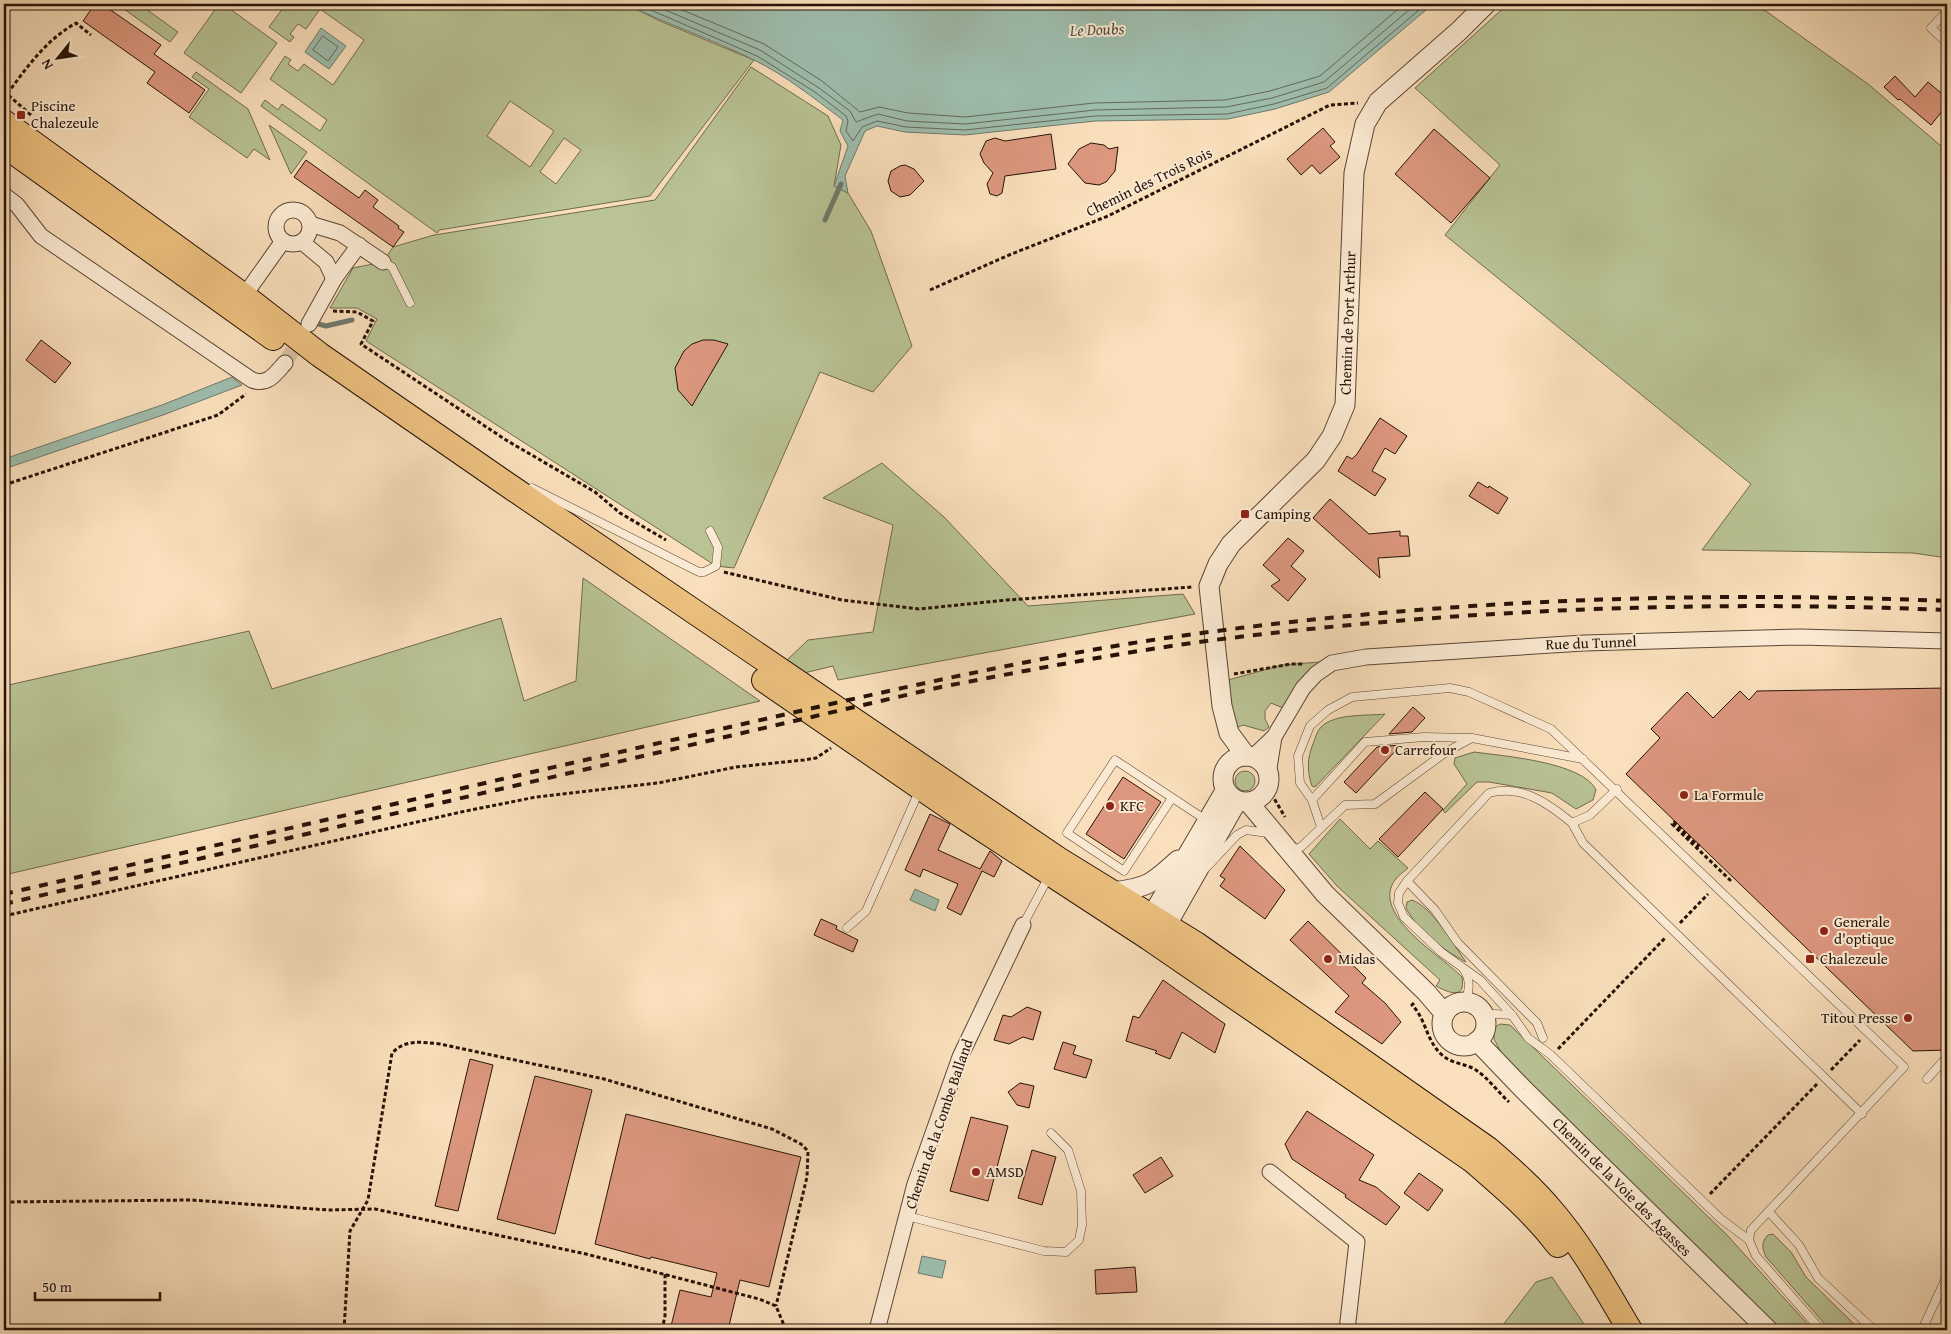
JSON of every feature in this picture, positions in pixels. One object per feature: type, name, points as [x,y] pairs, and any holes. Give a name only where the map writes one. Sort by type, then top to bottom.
[{"type":"main road","points":[[4,122],[244,296],[320,355],[711,626],[1058,859],[1112,892],[1155,927],[1472,1160],[1542,1224],[1563,1252],[1613,1330]]},
{"type":"main road","points":[[4,145],[443,458],[921,788],[1050,873],[1155,927],[1196,944],[1488,1150],[1517,1173],[1553,1212],[1581,1250],[1630,1330]]},
{"type":"main road","points":[[152,252],[171,254],[230,297],[244,296]]},
{"type":"street","name":"Chemin de Port Arthur","points":[[1243,758],[1220,736],[1222,706],[1209,586],[1218,564],[1231,544],[1316,460],[1332,436],[1345,405],[1354,173],[1365,124],[1378,102],[1459,31],[1486,4]]},
{"type":"street","points":[[4,195],[17,205],[40,236],[252,380],[260,383],[268,381],[285,363]]},
{"type":"street","points":[[297,210],[308,218],[310,224],[310,231],[302,242],[290,244],[283,241],[276,230],[279,217],[284,212],[297,210]]},
{"type":"street","points":[[310,224],[340,232],[383,262]]},
{"type":"street","points":[[244,296],[283,241]]},
{"type":"street","points":[[302,242],[326,262],[334,279]]},
{"type":"street","points":[[309,324],[334,279],[359,245]]},
{"type":"street","name":"Rue du Tunnel","points":[[1256,793],[1274,737],[1303,688],[1316,674],[1332,663],[1366,657],[1584,643],[1800,637],[1947,641]]},
{"type":"street","name":"Rue du Tunnel","points":[[1243,758],[1274,737]]},
{"type":"street","points":[[1155,927],[1178,902],[1188,885],[1256,793],[1265,766],[1243,758],[1223,775],[1256,793],[1275,834],[1326,894],[1426,992],[1444,1013]]},
{"type":"street","points":[[1155,927],[1192,848],[1208,821],[1256,793]]},
{"type":"street","points":[[1112,892],[1146,886],[1158,879],[1192,848]]},
{"type":"street","points":[[1178,902],[1180,916],[1196,944]]},
{"type":"street","name":"Chemin de la Combe Balland","points":[[877,1330],[915,1184],[960,1057],[1023,925]]},
{"type":"street","points":[[1466,1001],[1478,1007],[1485,1018],[1485,1031],[1477,1042],[1463,1046],[1449,1041],[1442,1028],[1444,1013],[1453,1004],[1466,1001]]},
{"type":"street","name":"Chemin de la Voie des Agasses","points":[[1477,1042],[1768,1330]]},
{"type":"street","points":[[1270,1172],[1357,1242],[1346,1330]]},
{"type":"lane","points":[[1947,11],[1931,28],[1947,43]]},
{"type":"lane","points":[[383,262],[392,267],[410,303]]},
{"type":"lane","points":[[502,481],[512,478],[699,572],[714,568],[718,547],[710,530]]},
{"type":"lane","points":[[1321,827],[1312,800],[1300,783],[1298,756],[1310,726],[1328,710],[1352,697],[1450,688],[1469,692],[1551,729],[1585,759],[1868,1032],[1904,1067],[1862,1114],[1751,1230],[1749,1240]]},
{"type":"lane","points":[[1312,800],[1364,742],[1424,737],[1472,738],[1585,759]]},
{"type":"lane","points":[[1188,885],[1237,835],[1246,830],[1275,834],[1292,848],[1296,849],[1345,805],[1375,804],[1446,752],[1472,738]]},
{"type":"lane","points":[[1172,798],[1124,871],[1067,833],[1115,760],[1208,821]]},
{"type":"lane","points":[[847,928],[866,911],[921,788]]},
{"type":"lane","points":[[1821,1330],[1756,1256],[1749,1240],[1735,1231],[1702,1201],[1551,1055],[1528,1038],[1512,1015],[1480,980],[1441,952],[1404,917],[1398,903],[1399,893],[1407,881],[1489,793],[1502,789],[1542,799],[1572,822],[1583,842],[1862,1114]]},
{"type":"lane","points":[[1572,822],[1590,815],[1616,789]]},
{"type":"lane","points":[[1023,925],[1050,873]]},
{"type":"lane","points":[[1407,881],[1435,910],[1458,943],[1537,1023],[1543,1038]]},
{"type":"lane","points":[[1462,966],[1468,976],[1466,1001]]},
{"type":"lane","points":[[1485,1018],[1494,1014],[1512,1015]]},
{"type":"lane","points":[[1927,1079],[1947,1057]]},
{"type":"lane","points":[[907,1216],[1044,1251],[1066,1252],[1079,1240],[1082,1224],[1081,1191],[1068,1150],[1051,1133]]},
{"type":"lane","points":[[1769,1212],[1798,1245],[1818,1278],[1874,1330]]},
{"type":"lane","points":[[1922,1330],[1947,1276]]},
{"type":"path","points":[[34,118],[7,94],[32,60],[61,31],[76,23],[91,35]]},
{"type":"path","name":"Chemin des Trois Rois","points":[[930,290],[1010,255],[1108,216],[1330,105],[1378,102]]},
{"type":"path","points":[[316,310],[357,312],[373,321],[361,344],[506,440],[595,492],[620,513],[671,543]]},
{"type":"path","points":[[4,485],[218,415],[260,383]]},
{"type":"path","points":[[714,568],[842,600],[919,609],[1007,600],[1209,586]]},
{"type":"path","points":[[1218,676],[1290,664],[1332,663]]},
{"type":"path","points":[[4,916],[389,828],[536,798],[658,783],[736,767],[804,760],[826,753],[842,733]]},
{"type":"path","points":[[1699,844],[1698,846],[1674,822],[1672,824],[1730,880],[1733,877]]},
{"type":"path","points":[[1677,926],[1712,890]]},
{"type":"path","points":[[1558,1049],[1669,934]]},
{"type":"path","points":[[1418,1000],[1412,1005],[1419,1013],[1430,1042],[1442,1056],[1455,1063],[1475,1069],[1515,1108]]},
{"type":"path","points":[[1829,1072],[1868,1032]]},
{"type":"path","points":[[344,1330],[350,1231],[364,1210],[368,1200],[392,1053],[399,1047],[416,1042],[440,1044],[604,1079],[772,1128],[801,1144],[808,1150],[807,1177],[776,1306],[786,1330]]},
{"type":"path","points":[[1702,1201],[1817,1084]]},
{"type":"path","points":[[4,1202],[191,1200],[328,1210],[375,1209],[462,1226],[586,1254],[760,1299],[776,1306]]},
{"type":"path","points":[[662,1330],[665,1316],[665,1274]]},
{"type":"green space","points":[[117,4],[139,4],[178,32],[170,42]]},
{"type":"green space","points":[[219,4],[223,4],[277,43],[241,93],[184,53]]},
{"type":"green space","points":[[286,4],[626,4],[660,21],[754,60],[650,196],[439,230],[437,233],[261,106],[265,100],[278,110],[282,104],[320,131],[327,120],[270,79],[285,56],[291,60],[288,64],[298,71],[304,64],[333,85],[364,40],[320,9],[306,29],[298,24],[290,34],[294,37],[290,42],[269,27]],"holes":[[[510,101],[554,131],[530,167],[487,136]],[[564,138],[581,150],[556,184],[540,172]]]},
{"type":"green space","points":[[1508,4],[1756,4],[1868,84],[1947,151],[1947,558],[1913,553],[1702,550],[1751,484],[1445,235],[1500,165],[1415,88]]},
{"type":"green space","points":[[751,67],[828,116],[841,145],[834,186],[848,193],[871,231],[912,346],[873,392],[820,372],[734,568],[716,566],[366,341],[377,319],[357,308],[330,308],[353,268],[383,262],[393,247],[434,235],[655,200]]},
{"type":"green space","points":[[196,72],[248,109],[270,160],[254,149],[247,158],[189,117],[209,89],[192,77]]},
{"type":"green space","points":[[269,125],[307,152],[291,174]]},
{"type":"green space","points":[[882,463],[944,517],[1028,606],[1183,594],[1195,614],[838,680],[833,666],[804,673],[786,661],[808,640],[873,632],[893,525],[823,498]]},
{"type":"green space","points":[[583,578],[760,701],[4,875],[4,686],[249,631],[272,689],[501,618],[524,701],[576,681]]},
{"type":"green space","points":[[1320,662],[1283,708],[1271,703],[1265,711],[1265,719],[1269,727],[1264,731],[1243,725],[1234,729],[1228,680],[1282,665]]},
{"type":"green space","points":[[1385,714],[1315,787],[1312,786],[1309,776],[1309,760],[1315,737],[1321,727],[1343,717]]},
{"type":"green space","points":[[1474,752],[1522,758],[1576,773],[1588,780],[1596,790],[1593,800],[1576,809],[1552,793],[1489,782],[1477,782],[1445,813],[1443,810],[1467,784],[1454,764],[1455,758]]},
{"type":"green space","points":[[1245,771],[1252,774],[1255,781],[1252,788],[1245,791],[1238,788],[1235,781],[1238,774]]},
{"type":"green space","points":[[1340,819],[1370,849],[1378,841],[1408,868],[1392,885],[1390,898],[1394,911],[1414,936],[1462,977],[1463,984],[1459,992],[1446,991],[1436,986],[1440,980],[1337,886],[1309,854]]},
{"type":"green space","points":[[1412,900],[1420,904],[1435,918],[1466,962],[1440,946],[1417,924],[1406,908],[1407,902]]},
{"type":"green space","points":[[1500,1024],[1510,1025],[1726,1234],[1813,1330],[1777,1330],[1503,1056],[1494,1039],[1494,1028]]},
{"type":"green space","points":[[1773,1234],[1791,1252],[1806,1277],[1860,1330],[1830,1330],[1766,1257],[1763,1243],[1768,1235]]},
{"type":"green space","points":[[1552,1277],[1588,1330],[1499,1330],[1536,1282]]},
{"type":"water","name":"Le Doubs","points":[[626,4],[1433,4],[1329,92],[1275,109],[1228,119],[1095,121],[965,135],[905,132],[877,126],[865,131],[845,176],[848,193],[834,186],[848,146],[840,131],[843,120],[800,88],[766,66]]},
{"type":"water","points":[[321,28],[346,46],[329,69],[305,52]]},
{"type":"water","points":[[232,377],[242,385],[163,415],[4,469],[4,459],[162,405]]},
{"type":"water","points":[[915,889],[939,900],[935,911],[910,900]]},
{"type":"water","points":[[922,1256],[946,1261],[942,1278],[918,1273]]},
{"type":"building","points":[[95,4],[102,4],[161,45],[154,54],[205,90],[189,113],[147,83],[155,72],[83,21]]},
{"type":"building","points":[[1895,76],[1915,97],[1928,82],[1947,98],[1947,105],[1931,125],[1884,87]]},
{"type":"building","points":[[1323,128],[1335,142],[1330,146],[1340,157],[1320,174],[1312,165],[1301,175],[1287,159]]},
{"type":"building","points":[[1434,129],[1490,178],[1451,223],[1395,174]]},
{"type":"building","points":[[1051,134],[1056,169],[1005,176],[1002,193],[997,196],[990,194],[987,184],[993,173],[984,163],[980,154],[986,141],[995,138],[1005,141]]},
{"type":"building","points":[[1091,143],[1104,145],[1109,149],[1118,147],[1115,171],[1106,182],[1099,185],[1085,183],[1068,164],[1079,149]]},
{"type":"building","points":[[306,160],[359,198],[365,190],[378,200],[373,207],[399,226],[398,228],[404,232],[393,247],[294,177]]},
{"type":"building","points":[[905,165],[914,169],[924,181],[910,195],[900,197],[891,191],[888,181],[891,171]]},
{"type":"building","points":[[41,340],[71,363],[55,383],[26,360]]},
{"type":"building","points":[[703,340],[714,340],[728,344],[692,406],[678,390],[675,368],[684,351],[692,344]]},
{"type":"building","points":[[1380,418],[1407,436],[1395,454],[1385,448],[1372,471],[1386,479],[1375,496],[1338,471],[1347,456],[1352,459],[1357,454]]},
{"type":"building","points":[[1478,482],[1488,488],[1489,486],[1508,498],[1498,514],[1469,496]]},
{"type":"building","points":[[1330,499],[1369,534],[1400,531],[1400,536],[1408,536],[1410,556],[1378,558],[1380,578],[1313,518]]},
{"type":"building","points":[[1288,538],[1304,551],[1291,566],[1306,579],[1288,601],[1271,586],[1280,580],[1263,565]]},
{"type":"building","points":[[1947,688],[1947,1050],[1913,1051],[1626,774],[1660,738],[1651,729],[1687,692],[1713,718],[1740,691],[1749,700],[1757,691]]},
{"type":"building","points":[[1413,707],[1425,718],[1412,732],[1389,734]]},
{"type":"building","points":[[1401,745],[1356,793],[1344,782],[1377,747]]},
{"type":"building","points":[[1123,777],[1161,802],[1124,859],[1086,834]]},
{"type":"building","points":[[1425,792],[1443,809],[1398,857],[1379,839]]},
{"type":"building","points":[[930,814],[950,824],[938,850],[980,869],[990,851],[1002,861],[994,877],[982,871],[961,915],[947,908],[958,884],[923,869],[920,877],[905,870]]},
{"type":"building","points":[[1240,846],[1285,890],[1265,919],[1220,886],[1225,879],[1220,876]]},
{"type":"building","points":[[821,919],[837,926],[836,929],[858,940],[853,952],[814,935]]},
{"type":"building","points":[[1308,921],[1366,978],[1362,983],[1385,1003],[1401,1022],[1382,1044],[1335,1012],[1349,996],[1290,940]]},
{"type":"building","points":[[1163,980],[1225,1024],[1215,1053],[1182,1032],[1170,1059],[1155,1053],[1157,1051],[1126,1041],[1133,1016],[1139,1018]]},
{"type":"building","points":[[1027,1007],[1041,1012],[1033,1040],[1023,1037],[1009,1044],[994,1040],[1003,1015],[1011,1017]]},
{"type":"building","points":[[1063,1042],[1076,1046],[1073,1054],[1092,1060],[1086,1078],[1054,1069]]},
{"type":"building","points":[[470,1059],[493,1065],[458,1211],[435,1206]]},
{"type":"building","points":[[535,1076],[592,1090],[555,1234],[497,1219]]},
{"type":"building","points":[[1020,1083],[1034,1086],[1029,1108],[1017,1105],[1008,1092]]},
{"type":"building","points":[[1307,1111],[1374,1155],[1359,1180],[1376,1187],[1400,1207],[1386,1225],[1345,1197],[1346,1195],[1292,1159],[1285,1144]]},
{"type":"building","points":[[626,1114],[801,1157],[769,1287],[740,1280],[728,1330],[670,1330],[680,1290],[711,1297],[717,1273],[651,1257],[650,1259],[595,1244]]},
{"type":"building","name":"AMSD","points":[[971,1117],[1008,1126],[988,1201],[950,1191]]},
{"type":"building","points":[[1032,1150],[1056,1157],[1042,1205],[1018,1198]]},
{"type":"building","points":[[1161,1157],[1173,1176],[1145,1193],[1133,1175]]},
{"type":"building","points":[[1419,1173],[1443,1190],[1428,1211],[1404,1193]]},
{"type":"building","points":[[1135,1267],[1137,1292],[1096,1294],[1095,1270]]},
{"type":"waterway","points":[[825,220],[841,184]]},
{"type":"waterway","points":[[315,323],[326,326],[352,320]]},
{"type":"tunnel","points":[[285,363],[304,332]]},
{"type":"railway","points":[[4,894],[860,697],[1031,661],[1146,641],[1345,616],[1546,602],[1746,597],[1947,601]]},
{"type":"railway","points":[[4,904],[941,687],[1152,649],[1312,629],[1493,614],[1675,607],[1766,606],[1947,610]]},
{"type":"place","name":"Piscine Chalezeule","points":[[21,115]]},
{"type":"place","name":"Camping","points":[[1245,514]]},
{"type":"place","name":"Carrefour","points":[[1385,750]]},
{"type":"place","name":"La Formule","points":[[1684,795]]},
{"type":"place","name":"KFC","points":[[1110,806]]},
{"type":"place","name":"Generale d'optique","points":[[1824,931]]},
{"type":"place","name":"Midas","points":[[1328,959]]},
{"type":"place","name":"Chalezeule","points":[[1810,959]]},
{"type":"place","name":"Titou Presse","points":[[1908,1018]]},
{"type":"place","name":"AMSD","points":[[976,1172]]}]
